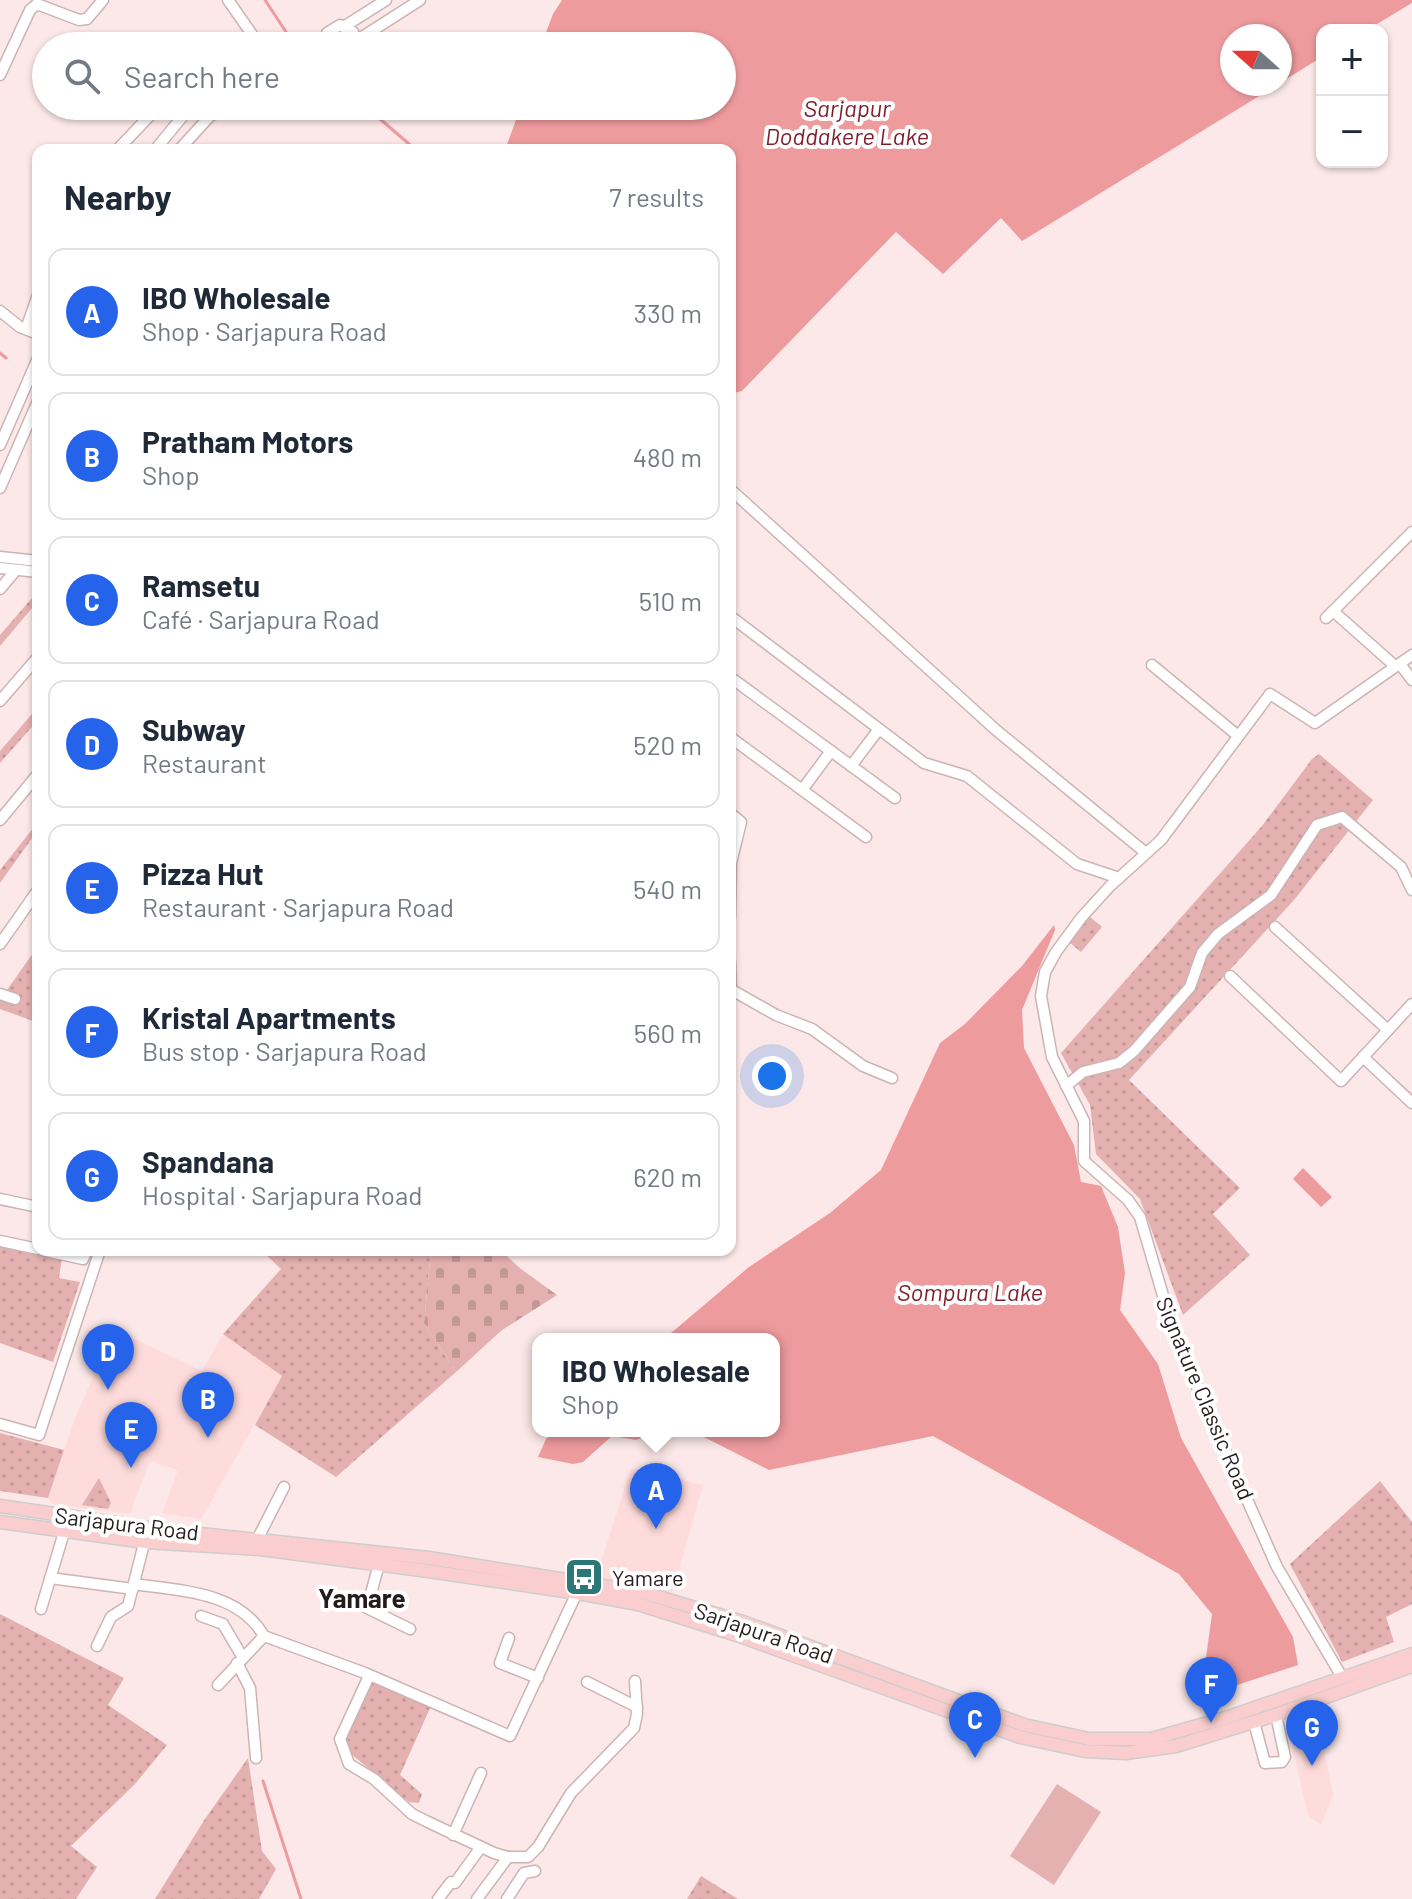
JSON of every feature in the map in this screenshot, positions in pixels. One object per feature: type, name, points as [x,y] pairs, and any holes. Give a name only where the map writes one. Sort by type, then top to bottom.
[{"type":"main road","name":"Sarjapura Road","points":[[0,1506],[148,1528],[429,1558],[580,1587]]},
{"type":"main road","name":"Sarjapura Road","points":[[0,1522],[145,1542],[260,1549],[641,1592],[714,1613],[852,1669],[1024,1725],[1089,1739],[1151,1739],[1254,1722],[1412,1666]]},
{"type":"main road","name":"Sarjapura Road","points":[[1224,1725],[1342,1677],[1412,1654]]},
{"type":"street","points":[[0,75],[30,10],[37,4],[79,20],[87,19],[103,0]]},
{"type":"street","points":[[228,0],[250,32]]},
{"type":"street","points":[[330,32],[386,0]]},
{"type":"street","points":[[373,32],[420,0]]},
{"type":"street","points":[[345,26],[353,32]]},
{"type":"street","points":[[123,144],[146,120]]},
{"type":"street","points":[[160,144],[180,120]]},
{"type":"street","points":[[184,144],[206,120]]},
{"type":"street","points":[[164,139],[168,144]]},
{"type":"street","points":[[0,311],[32,332]]},
{"type":"street","points":[[26,329],[32,312]]},
{"type":"street","points":[[0,445],[32,372]]},
{"type":"street","points":[[0,488],[32,415]]},
{"type":"street","points":[[736,494],[996,730],[1146,853]]},
{"type":"street","points":[[1412,532],[1330,614],[1398,665],[1412,680]]},
{"type":"street","points":[[0,557],[32,560]]},
{"type":"street","points":[[0,568],[32,571]]},
{"type":"street","points":[[0,589],[16,570]]},
{"type":"street","points":[[736,621],[924,763],[967,776],[1077,864],[1119,878]]},
{"type":"street","points":[[1398,665],[1412,655]]},
{"type":"street","points":[[0,701],[32,664]]},
{"type":"street","points":[[1152,665],[1237,735]]},
{"type":"street","name":"Signature Classic Road","points":[[1342,1677],[1277,1567],[1201,1396],[1171,1323],[1140,1217],[1128,1200],[1084,1161],[1084,1121],[1052,1057],[1041,996],[1045,972],[1081,918],[1161,840],[1270,694],[1315,723],[1398,665]]},
{"type":"street","points":[[736,681],[895,798]]},
{"type":"street","points":[[851,766],[879,729]]},
{"type":"street","points":[[736,741],[866,837]]},
{"type":"street","points":[[802,790],[831,751]]},
{"type":"street","points":[[0,820],[32,781]]},
{"type":"street","points":[[1066,1086],[1083,1072],[1119,1063],[1134,1051],[1190,987],[1202,953],[1218,934],[1271,895],[1317,825],[1342,817],[1401,867],[1412,890]]},
{"type":"street","points":[[736,818],[741,822],[736,842]]},
{"type":"street","points":[[0,944],[32,899]]},
{"type":"street","points":[[1275,927],[1388,1030]]},
{"type":"street","points":[[1230,976],[1341,1081],[1412,1004]]},
{"type":"street","points":[[736,992],[776,1015],[812,1029],[863,1066],[892,1078]]},
{"type":"street","points":[[0,994],[15,999]]},
{"type":"street","points":[[1363,1057],[1412,1103]]},
{"type":"street","points":[[0,1199],[32,1206]]},
{"type":"street","points":[[0,1241],[32,1248]]},
{"type":"street","points":[[0,1424],[39,1435],[98,1256]]},
{"type":"street","points":[[258,1538],[284,1487]]},
{"type":"street","points":[[97,1646],[111,1617],[128,1606],[148,1528]]},
{"type":"street","points":[[41,1609],[65,1529]]},
{"type":"street","points":[[379,1564],[367,1608],[410,1629]]},
{"type":"street","points":[[50,1578],[199,1593],[230,1603],[255,1620],[264,1636],[369,1676],[510,1736],[580,1587]]},
{"type":"street","points":[[201,1616],[223,1624],[240,1661],[250,1688],[256,1758]]},
{"type":"street","points":[[218,1685],[264,1636]]},
{"type":"street","points":[[509,1638],[500,1663],[538,1678]]},
{"type":"street","points":[[369,1676],[340,1739],[349,1764],[374,1779],[412,1814],[453,1835],[508,1857],[528,1857],[538,1847],[571,1793],[634,1728],[637,1707],[635,1681]]},
{"type":"street","points":[[587,1682],[637,1707]]},
{"type":"street","points":[[1254,1722],[1265,1763],[1282,1762],[1285,1757],[1276,1715]]},
{"type":"street","points":[[453,1835],[481,1773]]},
{"type":"street","points":[[438,1899],[451,1882],[455,1883],[481,1847]]},
{"type":"street","points":[[477,1899],[508,1857]]},
{"type":"street","points":[[507,1899],[524,1873],[535,1871]]},
{"type":"shaded area","points":[[114,1329],[202,1371],[223,1334],[282,1376],[201,1519],[162,1513],[178,1470],[150,1461],[130,1514],[52,1504],[48,1498],[74,1421]]},
{"type":"shaded area","points":[[631,1469],[703,1485],[672,1594],[596,1577]]},
{"type":"shaded area","points":[[1320,1728],[1333,1795],[1321,1825],[1308,1815],[1290,1737]]},
{"type":"green space","points":[[32,598],[32,608],[0,646],[0,635]]},
{"type":"green space","points":[[32,714],[32,727],[0,763],[0,751]]},
{"type":"green space","points":[[1319,754],[1373,800],[1294,900],[1129,1080],[1240,1188],[1213,1214],[1250,1255],[1183,1315],[1140,1199],[1096,1154],[1090,1105],[1061,1053],[1262,826]]},
{"type":"green space","points":[[32,830],[32,838],[0,883],[0,870]]},
{"type":"green space","points":[[1090,917],[1102,927],[1081,952],[1069,942]]},
{"type":"green space","points":[[32,955],[32,1021],[0,1009],[0,1000]]},
{"type":"green space","points":[[0,1245],[32,1252],[32,1256],[62,1258],[59,1278],[80,1282],[53,1362],[0,1343]]},
{"type":"green space","points":[[267,1256],[430,1256],[424,1323],[456,1372],[336,1477],[255,1425],[282,1376],[223,1334],[281,1269]]},
{"type":"green space","points":[[430,1256],[507,1256],[557,1295],[502,1330],[456,1372],[424,1323]]},
{"type":"green space","points":[[0,1433],[64,1450],[48,1498],[0,1491]]},
{"type":"green space","points":[[99,1478],[111,1503],[108,1509],[82,1505]]},
{"type":"green space","points":[[1380,1481],[1412,1522],[1412,1604],[1386,1617],[1394,1642],[1342,1662],[1290,1564]]},
{"type":"green space","points":[[0,1614],[124,1678],[108,1705],[167,1745],[135,1784],[71,1846],[97,1867],[76,1899],[0,1899]]},
{"type":"green space","points":[[370,1682],[431,1706],[400,1775],[422,1794],[419,1803],[409,1802],[350,1753],[350,1727]]},
{"type":"green space","points":[[248,1758],[262,1851],[276,1869],[259,1899],[155,1899],[205,1819]]},
{"type":"green space","points":[[1057,1784],[1101,1812],[1054,1885],[1010,1856]]},
{"type":"green space","points":[[701,1876],[738,1899],[687,1899]]},
{"type":"water","name":"Sarjapur Doddakere Lake","points":[[562,0],[1412,0],[1412,3],[1377,24],[1316,24],[1316,61],[1292,76],[1292,24],[1220,24],[1220,96],[1259,96],[1022,241],[1001,218],[943,274],[896,232],[742,391],[736,392],[736,144],[507,144],[516,120],[736,120],[736,32],[546,32]]},
{"type":"water","name":"Sompura Lake","points":[[1054,925],[1055,930],[1022,1010],[1024,1048],[1074,1145],[1081,1182],[1101,1186],[1118,1227],[1125,1273],[1120,1310],[1158,1364],[1181,1438],[1293,1637],[1298,1665],[1216,1692],[1202,1687],[1212,1614],[1179,1574],[933,1436],[769,1470],[704,1437],[780,1437],[780,1333],[671,1333],[749,1267],[830,1213],[881,1170],[940,1043],[965,1024],[1022,966]]},
{"type":"water","points":[[1303,1168],[1332,1197],[1321,1207],[1293,1179]]},
{"type":"water","points":[[611,1437],[583,1462],[573,1464],[538,1457],[546,1439]]},
{"type":"waterway","points":[[265,0],[286,32]]},
{"type":"waterway","points":[[381,120],[409,144]]},
{"type":"waterway","points":[[0,353],[6,358]]},
{"type":"waterway","points":[[263,1781],[301,1899]]},
{"type":"place","name":"Subway","points":[[108,1390]]},
{"type":"place","name":"Pratham Motors","points":[[208,1438]]},
{"type":"place","name":"Pizza Hut","points":[[131,1468]]},
{"type":"place","name":"IBO Wholesale","points":[[656,1529]]},
{"type":"place","name":"Yamare","points":[[584,1577]]},
{"type":"place","name":"Kristal Apartments","points":[[1211,1723]]},
{"type":"place","name":"Ramsetu","points":[[975,1758]]},
{"type":"place","name":"Spandana","points":[[1312,1766]]},
{"type":"district","name":"Yamare","points":[[362,1597]]}]
